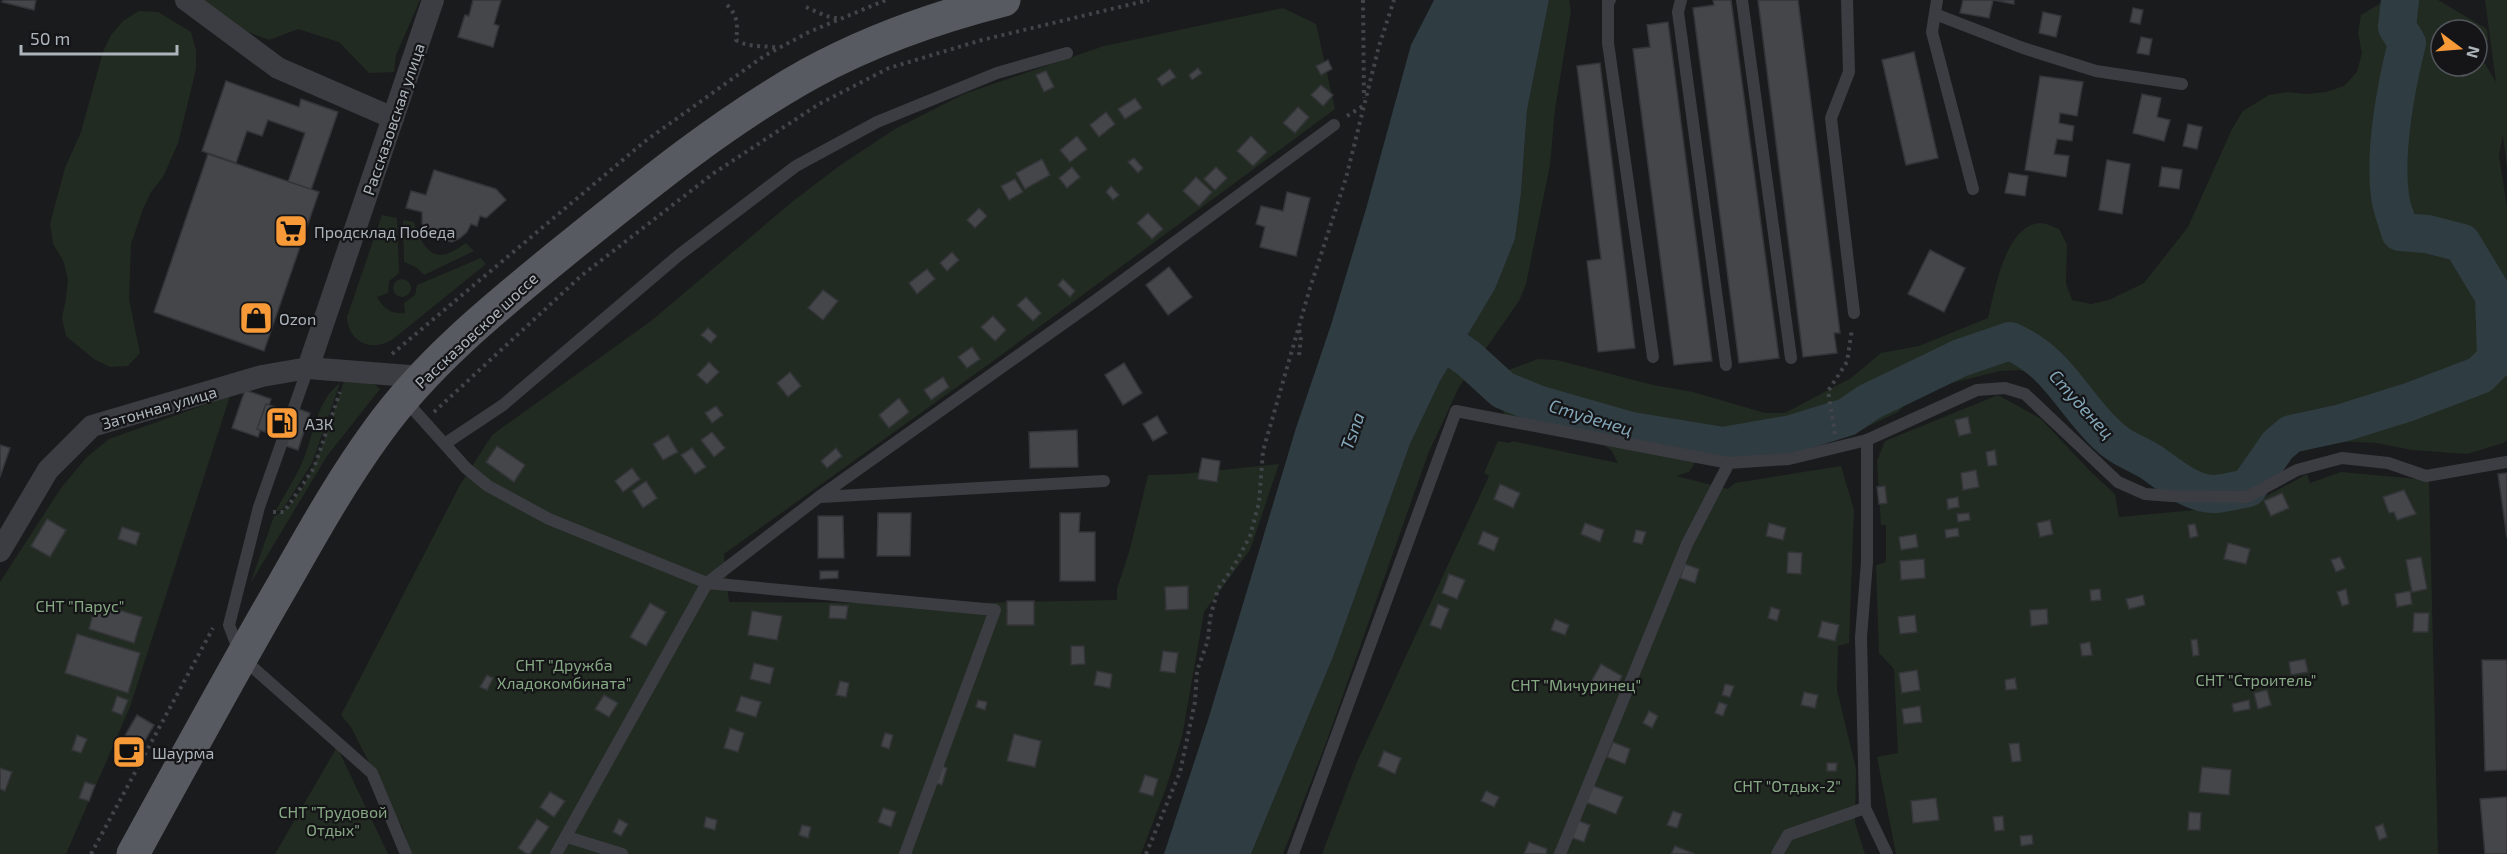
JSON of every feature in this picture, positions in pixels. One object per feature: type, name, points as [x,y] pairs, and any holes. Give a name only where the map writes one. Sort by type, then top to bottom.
[{"type":"main road","name":"Рассказовское шоссе","points":[[133,854],[241,657],[344,479],[378,429],[413,388],[507,297],[635,194],[765,100],[811,73],[869,45],[943,18],[1004,0]]},
{"type":"street","points":[[186,0],[278,68],[393,118]]},
{"type":"street","name":"Рассказовская улица","points":[[308,368],[433,0]]},
{"type":"street","points":[[308,368],[413,388]]},
{"type":"street","name":"Затонная улица","points":[[0,551],[48,470],[92,426],[262,376],[308,368]]},
{"type":"lane","points":[[1610,0],[1608,2],[1608,43],[1653,357]]},
{"type":"lane","points":[[1681,0],[1678,12],[1726,365]]},
{"type":"lane","points":[[1742,0],[1791,358]]},
{"type":"lane","points":[[1847,0],[1849,72],[1831,118],[1854,313]]},
{"type":"lane","points":[[1938,0],[1932,33],[1973,189]]},
{"type":"lane","points":[[1935,14],[2023,48],[2096,71],[2182,84]]},
{"type":"lane","points":[[446,443],[503,405],[679,255],[796,166],[877,122],[997,73],[1067,53]]},
{"type":"lane","points":[[556,854],[706,583],[819,497],[1095,301],[1334,125]]},
{"type":"lane","points":[[308,368],[259,507],[229,625],[241,657],[372,773],[406,854]]},
{"type":"lane","points":[[413,388],[446,443],[466,468],[489,486],[539,513],[706,583],[995,610],[905,854]]},
{"type":"lane","points":[[1293,854],[1456,411],[1729,463],[1789,459],[1867,440],[1977,390],[2005,388],[2025,394],[2118,482],[2145,494],[2172,496],[2247,497],[2296,470],[2342,458],[2388,464],[2426,476],[2507,462]]},
{"type":"lane","points":[[1867,440],[1867,562],[1862,637],[1865,808],[1887,854]]},
{"type":"lane","points":[[1560,854],[1687,544],[1729,463]]},
{"type":"lane","points":[[819,497],[1104,481]]},
{"type":"lane","points":[[1777,854],[1788,835],[1865,808]]},
{"type":"lane","points":[[567,837],[622,854]]},
{"type":"path","points":[[1364,0],[1364,105]]},
{"type":"path","points":[[1146,854],[1180,772],[1195,702],[1197,671],[1208,640],[1210,618],[1218,589],[1234,566],[1250,536],[1259,503],[1263,451],[1298,329],[1346,178],[1394,0]]},
{"type":"path","points":[[727,5],[735,14],[738,25],[736,40],[745,45],[762,44],[780,48]]},
{"type":"path","points":[[807,7],[826,16],[840,19]]},
{"type":"path","points":[[1834,431],[1828,391],[1847,362],[1854,313]]},
{"type":"path","points":[[1298,329],[1302,336],[1299,356]]},
{"type":"green space","points":[[197,0],[420,0],[396,55],[394,72],[369,73],[339,42],[298,29],[269,40],[238,28]]},
{"type":"green space","points":[[1549,0],[1569,0],[1571,11],[1555,109],[1550,165],[1526,284],[1519,301],[1459,387],[1428,454],[1326,743],[1283,854],[1251,854],[1333,657],[1410,444],[1440,381],[1495,289],[1515,239],[1527,110]]},
{"type":"green space","points":[[2386,0],[2438,0],[2468,18],[2429,18],[2429,78],[2489,78],[2489,70],[2496,82],[2485,0],[2507,0],[2507,169],[2503,135],[2499,155],[2507,208],[2507,440],[2467,454],[2339,441],[2255,463],[2238,473],[2220,478],[2202,479],[2147,468],[2114,452],[2074,414],[2064,398],[2037,375],[2019,370],[2000,371],[1927,389],[1911,399],[1898,412],[1848,436],[1830,441],[1771,452],[1753,450],[1699,457],[1689,472],[1676,476],[1728,489],[1735,483],[1841,466],[1854,510],[1849,643],[1838,646],[1837,690],[1856,769],[1855,823],[1865,854],[1322,854],[1357,762],[1489,476],[1484,473],[1498,441],[1510,443],[1512,441],[1618,463],[1611,450],[1579,429],[1561,423],[1552,421],[1508,427],[1497,390],[1503,372],[1538,359],[1557,360],[1653,385],[1693,392],[1765,413],[1785,413],[1851,378],[1881,353],[1919,346],[1988,318],[1998,277],[2010,247],[2018,235],[2028,227],[2040,223],[2059,229],[2067,245],[2066,283],[2072,300],[2091,304],[2109,300],[2144,283],[2188,227],[2232,129],[2243,111],[2269,95],[2288,92],[2307,94],[2326,92],[2344,86],[2357,72],[2362,53],[2358,33],[2361,15]]},
{"type":"green space","name":"СНТ \"Дружба Хладокомбината\"","points":[[1283,8],[1316,24],[1335,109],[989,364],[724,554],[729,602],[968,603],[1117,600],[1117,589],[1130,549],[1148,475],[1182,474],[1279,464],[1250,550],[1204,612],[1182,737],[1141,854],[412,854],[402,827],[351,727],[341,715],[460,485],[492,435],[651,321],[792,202],[839,166],[895,129],[964,94],[1104,46]]},
{"type":"green space","points":[[139,11],[158,12],[191,32],[196,50],[196,69],[178,143],[163,177],[151,192],[143,209],[131,244],[129,299],[140,353],[128,366],[110,367],[94,359],[66,336],[62,318],[68,279],[63,260],[53,244],[50,224],[65,168],[81,132],[103,52],[111,35],[123,21]]},
{"type":"green space","points":[[382,215],[397,218],[399,273],[389,281],[388,293],[377,297],[392,312],[405,313],[404,303],[415,295],[417,285],[481,258],[486,264],[393,339],[377,345],[369,345],[356,339],[348,326],[347,317]]},
{"type":"green space","points":[[403,220],[414,222],[422,241],[430,251],[436,254],[449,253],[466,243],[474,251],[424,275],[416,267],[404,262]]},
{"type":"green space","points":[[402,279],[410,284],[411,288],[406,296],[402,297],[394,292],[393,288],[398,280]]},
{"type":"green space","points":[[344,381],[374,384],[380,389],[327,456],[250,584],[274,516],[287,508],[298,494],[318,457]]},
{"type":"green space","points":[[340,383],[312,463],[283,509],[275,512],[304,458],[326,398]]},
{"type":"green space","name":"СНТ \"Строитель\"","points":[[1998,395],[2041,419],[2115,494],[2119,517],[2250,505],[2307,474],[2310,483],[2341,472],[2429,480],[2438,854],[1896,854],[1877,757],[1898,753],[1894,669],[1879,653],[1876,565],[1886,562],[1886,525],[1881,525],[1877,461],[1885,441]]},
{"type":"green space","name":"СНТ \"Парус\"","points":[[230,396],[130,707],[66,854],[0,854],[0,582],[61,488],[87,457],[109,439]]},
{"type":"green space","name":"СНТ \"Трудовой Отдых\"","points":[[337,747],[388,854],[275,854]]},
{"type":"water","name":"Tsna","points":[[1434,0],[1549,0],[1527,110],[1515,239],[1495,289],[1440,381],[1410,444],[1333,657],[1251,854],[1164,854],[1208,720],[1296,428],[1331,325],[1411,45]]},
{"type":"building","points":[[3,0],[36,0],[34,10],[2,2]]},
{"type":"building","points":[[473,0],[501,0],[494,24],[499,26],[493,47],[458,37],[465,15],[469,16]]},
{"type":"building","points":[[1713,0],[1731,0],[1779,358],[1739,363],[1693,8],[1714,5]]},
{"type":"building","points":[[1758,0],[1798,0],[1840,333],[1834,333],[1837,353],[1803,357]]},
{"type":"building","points":[[1963,0],[1993,0],[1989,18],[1960,13]]},
{"type":"building","points":[[1993,0],[2014,0],[2014,4]]},
{"type":"building","points":[[2133,8],[2143,10],[2140,24],[2130,22]]},
{"type":"building","points":[[2043,12],[2061,16],[2056,37],[2039,33]]},
{"type":"building","points":[[1668,22],[1712,361],[1674,365],[1633,49],[1650,47],[1647,25]]},
{"type":"building","points":[[2141,37],[2152,39],[2149,55],[2137,53]]},
{"type":"building","points":[[1914,52],[1938,158],[1906,165],[1882,60]]},
{"type":"building","points":[[1328,60],[1332,69],[1321,75],[1316,66]]},
{"type":"building","points":[[1600,63],[1635,348],[1598,352],[1587,261],[1601,259],[1577,66]]},
{"type":"building","points":[[1198,68],[1202,73],[1192,80],[1189,75]]},
{"type":"building","points":[[1170,69],[1176,77],[1162,86],[1157,79]]},
{"type":"building","points":[[1046,71],[1054,87],[1044,92],[1036,75]]},
{"type":"building","points":[[2040,76],[2083,82],[2077,116],[2060,113],[2059,123],[2074,126],[2072,141],[2057,139],[2054,154],[2069,156],[2066,177],[2025,170]]},
{"type":"building","points":[[226,81],[299,107],[301,99],[338,112],[311,190],[288,182],[305,133],[268,120],[262,136],[247,131],[236,163],[202,151]]},
{"type":"building","points":[[1321,85],[1333,95],[1323,106],[1311,95]]},
{"type":"building","points":[[2142,94],[2161,98],[2157,117],[2170,120],[2164,141],[2133,133]]},
{"type":"building","points":[[1135,98],[1142,108],[1125,119],[1118,109]]},
{"type":"building","points":[[1298,107],[1309,117],[1295,133],[1283,123]]},
{"type":"building","points":[[1106,112],[1115,124],[1099,137],[1090,125]]},
{"type":"building","points":[[2188,124],[2202,127],[2197,149],[2183,146]]},
{"type":"building","points":[[1077,136],[1087,149],[1070,162],[1060,150]]},
{"type":"building","points":[[1251,136],[1267,152],[1253,166],[1237,151]]},
{"type":"building","points":[[208,154],[319,192],[264,351],[154,312]]},
{"type":"building","points":[[1134,158],[1143,168],[1138,173],[1128,162]]},
{"type":"building","points":[[1042,159],[1050,175],[1025,189],[1016,173]]},
{"type":"building","points":[[2107,160],[2130,164],[2122,214],[2099,210]]},
{"type":"building","points":[[1072,167],[1080,177],[1067,188],[1059,178]]},
{"type":"building","points":[[1216,167],[1227,178],[1215,190],[1204,179]]},
{"type":"building","points":[[2162,167],[2182,170],[2179,189],[2159,186]]},
{"type":"building","points":[[434,170],[496,189],[506,200],[486,218],[480,216],[477,226],[471,224],[460,238],[452,242],[434,238],[422,223],[422,212],[406,208],[411,191],[426,195]]},
{"type":"building","points":[[2009,173],[2028,176],[2025,196],[2005,193]]},
{"type":"building","points":[[1196,177],[1212,192],[1199,206],[1183,191]]},
{"type":"building","points":[[1015,179],[1023,192],[1009,200],[1001,186]]},
{"type":"building","points":[[1111,186],[1119,195],[1113,200],[1106,192]]},
{"type":"building","points":[[1287,192],[1310,198],[1296,256],[1260,247],[1265,227],[1256,224],[1261,206],[1283,211]]},
{"type":"building","points":[[979,208],[987,216],[975,228],[967,220]]},
{"type":"building","points":[[1148,213],[1163,229],[1152,239],[1137,223]]},
{"type":"building","points":[[1930,250],[1965,268],[1944,312],[1908,294]]},
{"type":"building","points":[[952,252],[959,260],[947,271],[940,263]]},
{"type":"building","points":[[1169,267],[1192,297],[1168,315],[1146,285]]},
{"type":"building","points":[[927,269],[935,279],[917,294],[909,283]]},
{"type":"building","points":[[1063,279],[1075,291],[1070,297],[1058,285]]},
{"type":"building","points":[[823,290],[838,301],[823,320],[808,308]]},
{"type":"building","points":[[1026,297],[1041,313],[1033,321],[1017,305]]},
{"type":"building","points":[[993,316],[1006,330],[995,341],[981,327]]},
{"type":"building","points":[[708,328],[717,336],[711,343],[701,335]]},
{"type":"building","points":[[972,347],[980,359],[967,368],[958,357]]},
{"type":"building","points":[[709,362],[719,372],[707,384],[697,375]]},
{"type":"building","points":[[1124,363],[1142,393],[1123,405],[1105,375]]},
{"type":"building","points":[[790,372],[801,386],[788,397],[777,383]]},
{"type":"building","points":[[943,377],[949,387],[931,400],[924,390]]},
{"type":"building","points":[[245,390],[271,399],[258,437],[232,428]]},
{"type":"building","points":[[899,398],[909,412],[889,428],[879,415]]},
{"type":"building","points":[[266,404],[291,412],[293,407],[310,413],[298,450],[280,444],[282,438],[257,429]]},
{"type":"building","points":[[716,406],[723,415],[712,423],[705,413]]},
{"type":"building","points":[[1157,416],[1167,433],[1153,441],[1143,424]]},
{"type":"building","points":[[1968,417],[1971,433],[1959,436],[1955,420]]},
{"type":"building","points":[[1077,430],[1078,467],[1030,468],[1029,432]]},
{"type":"building","points":[[712,432],[725,448],[714,457],[701,440]]},
{"type":"building","points":[[668,435],[678,452],[663,460],[653,444]]},
{"type":"building","points":[[0,445],[10,448],[0,477]]},
{"type":"building","points":[[497,446],[525,465],[514,482],[486,462]]},
{"type":"building","points":[[692,448],[706,467],[695,474],[681,455]]},
{"type":"building","points":[[836,448],[842,456],[827,468],[821,461]]},
{"type":"building","points":[[1995,450],[1997,465],[1988,466],[1986,452]]},
{"type":"building","points":[[1202,458],[1220,461],[1217,482],[1198,479]]},
{"type":"building","points":[[632,468],[640,479],[623,492],[615,481]]},
{"type":"building","points":[[1976,470],[1979,487],[1963,490],[1961,473]]},
{"type":"building","points":[[2507,473],[2507,538],[2498,474]]},
{"type":"building","points":[[646,481],[657,498],[643,508],[632,491]]},
{"type":"building","points":[[1500,484],[1520,493],[1513,508],[1494,499]]},
{"type":"building","points":[[1885,486],[1887,503],[1879,504],[1877,487]]},
{"type":"building","points":[[2404,490],[2416,514],[2397,520],[2394,512],[2389,513],[2383,497]]},
{"type":"building","points":[[2282,493],[2289,508],[2271,516],[2264,501]]},
{"type":"building","points":[[1958,497],[1959,507],[1948,509],[1947,499]]},
{"type":"building","points":[[878,513],[911,513],[910,556],[877,556]]},
{"type":"building","points":[[1060,513],[1080,513],[1079,532],[1095,532],[1095,581],[1060,581]]},
{"type":"building","points":[[1969,513],[1970,520],[1958,522],[1957,514]]},
{"type":"building","points":[[818,516],[843,516],[844,558],[818,558]]},
{"type":"building","points":[[47,519],[66,530],[50,557],[31,546]]},
{"type":"building","points":[[2050,520],[2053,534],[2040,537],[2037,523]]},
{"type":"building","points":[[1585,523],[1604,530],[1600,542],[1581,534]]},
{"type":"building","points":[[1769,523],[1786,528],[1783,540],[1766,536]]},
{"type":"building","points":[[2195,524],[2198,536],[2190,538],[2188,525]]},
{"type":"building","points":[[122,527],[140,533],[136,545],[118,539]]},
{"type":"building","points":[[1958,528],[1959,536],[1946,538],[1945,530]]},
{"type":"building","points":[[1636,530],[1646,532],[1642,544],[1633,542]]},
{"type":"building","points":[[1483,531],[1499,538],[1494,551],[1478,544]]},
{"type":"building","points":[[1916,534],[1918,547],[1901,550],[1899,537]]},
{"type":"building","points":[[2228,543],[2250,549],[2246,564],[2224,559]]},
{"type":"building","points":[[1788,552],[1802,553],[1801,574],[1787,573]]},
{"type":"building","points":[[2340,557],[2345,568],[2336,572],[2331,560]]},
{"type":"building","points":[[2421,557],[2427,589],[2412,592],[2406,560]]},
{"type":"building","points":[[1924,559],[1925,578],[1901,580],[1900,561]]},
{"type":"building","points":[[1685,564],[1699,569],[1695,583],[1680,578]]},
{"type":"building","points":[[820,571],[838,571],[838,578],[820,579]]},
{"type":"building","points":[[1449,574],[1465,580],[1457,599],[1442,593]]},
{"type":"building","points":[[1188,586],[1188,609],[1166,610],[1165,587]]},
{"type":"building","points":[[2100,589],[2101,600],[2091,601],[2090,590]]},
{"type":"building","points":[[2346,589],[2349,604],[2342,606],[2337,592]]},
{"type":"building","points":[[2410,591],[2412,604],[2397,607],[2395,594]]},
{"type":"building","points":[[2143,595],[2145,605],[2129,609],[2126,599]]},
{"type":"building","points":[[1007,601],[1034,601],[1034,625],[1007,625]]},
{"type":"building","points":[[96,603],[142,617],[134,643],[89,629]]},
{"type":"building","points":[[650,603],[666,612],[646,646],[630,637]]},
{"type":"building","points":[[1438,604],[1449,609],[1441,629],[1430,625]]},
{"type":"building","points":[[830,605],[848,606],[846,619],[829,618]]},
{"type":"building","points":[[1771,607],[1780,610],[1777,621],[1768,618]]},
{"type":"building","points":[[2047,609],[2048,624],[2031,626],[2030,610]]},
{"type":"building","points":[[752,611],[782,616],[777,640],[748,635]]},
{"type":"building","points":[[2414,613],[2429,613],[2428,632],[2413,632]]},
{"type":"building","points":[[1915,615],[1917,632],[1900,634],[1898,617]]},
{"type":"building","points":[[1555,619],[1569,625],[1565,635],[1551,630]]},
{"type":"building","points":[[1822,621],[1839,625],[1835,641],[1818,637]]},
{"type":"building","points":[[77,634],[140,653],[128,693],[65,673]]},
{"type":"building","points":[[2197,639],[2199,655],[2193,656],[2191,640]]},
{"type":"building","points":[[2090,642],[2092,655],[2082,656],[2080,644]]},
{"type":"building","points":[[1071,646],[1084,646],[1085,664],[1071,665]]},
{"type":"building","points":[[1163,651],[1178,653],[1175,673],[1160,671]]},
{"type":"building","points":[[2305,659],[2308,672],[2291,675],[2289,662]]},
{"type":"building","points":[[2482,660],[2507,660],[2507,770],[2485,771]]},
{"type":"building","points":[[754,663],[774,668],[770,684],[750,679]]},
{"type":"building","points":[[1601,664],[1622,676],[1613,693],[1591,682]]},
{"type":"building","points":[[1917,670],[1920,690],[1902,693],[1899,673]]},
{"type":"building","points":[[1097,671],[1112,674],[1110,688],[1094,685]]},
{"type":"building","points":[[487,675],[493,678],[487,690],[480,687]]},
{"type":"building","points":[[2015,678],[2017,689],[2006,690],[2005,680]]},
{"type":"building","points":[[840,681],[849,683],[846,697],[836,695]]},
{"type":"building","points":[[1725,684],[1734,686],[1730,697],[1722,695]]},
{"type":"building","points":[[2267,690],[2271,705],[2258,709],[2254,693]]},
{"type":"building","points":[[1804,692],[1818,695],[1815,708],[1801,705]]},
{"type":"building","points":[[604,695],[618,703],[609,717],[595,709]]},
{"type":"building","points":[[117,696],[128,700],[122,715],[112,711]]},
{"type":"building","points":[[741,696],[761,702],[756,717],[736,711]]},
{"type":"building","points":[[978,700],[987,702],[985,710],[976,707]]},
{"type":"building","points":[[2249,700],[2250,709],[2234,712],[2232,704]]},
{"type":"building","points":[[1719,702],[1727,705],[1723,716],[1715,713]]},
{"type":"building","points":[[1920,706],[1922,722],[1904,724],[1902,709]]},
{"type":"building","points":[[1649,711],[1658,716],[1652,728],[1643,723]]},
{"type":"building","points":[[137,715],[154,725],[130,766],[113,756]]},
{"type":"building","points":[[730,728],[744,733],[738,752],[724,748]]},
{"type":"building","points":[[885,733],[893,735],[889,749],[881,746]]},
{"type":"building","points":[[1014,734],[1041,741],[1035,767],[1007,761]]},
{"type":"building","points":[[77,735],[87,739],[81,753],[72,750]]},
{"type":"building","points":[[1613,742],[1630,749],[1625,764],[1607,757]]},
{"type":"building","points":[[2019,743],[2021,761],[2012,762],[2009,744]]},
{"type":"building","points":[[1384,751],[1401,758],[1395,774],[1378,766]]},
{"type":"building","points":[[1827,763],[1837,763],[1836,771],[1827,771]]},
{"type":"building","points":[[935,764],[947,768],[942,785],[929,781]]},
{"type":"building","points":[[2202,767],[2231,770],[2229,795],[2199,792]]},
{"type":"building","points":[[0,768],[12,772],[5,791],[0,789]]},
{"type":"building","points":[[1145,775],[1158,779],[1153,796],[1139,792]]},
{"type":"building","points":[[85,782],[95,785],[89,801],[79,798]]},
{"type":"building","points":[[1591,785],[1623,797],[1616,814],[1585,802]]},
{"type":"building","points":[[1486,791],[1499,797],[1494,807],[1481,801]]},
{"type":"building","points":[[550,792],[565,801],[554,817],[540,807]]},
{"type":"building","points":[[2507,797],[2507,854],[2485,854],[2480,799]]},
{"type":"building","points":[[1936,798],[1939,820],[1913,823],[1911,801]]},
{"type":"building","points":[[883,808],[896,812],[891,827],[878,822]]},
{"type":"building","points":[[1673,811],[1682,814],[1677,828],[1667,825]]},
{"type":"building","points":[[2189,812],[2201,813],[2200,830],[2188,830]]},
{"type":"building","points":[[2003,816],[2004,830],[1995,831],[1993,817]]},
{"type":"building","points":[[706,817],[717,820],[715,830],[704,827]]},
{"type":"building","points":[[537,819],[549,827],[530,854],[527,854],[518,848]]},
{"type":"building","points":[[619,819],[628,824],[621,836],[613,832]]},
{"type":"building","points":[[1576,820],[1590,825],[1584,842],[1570,837]]},
{"type":"building","points":[[2383,824],[2387,837],[2379,840],[2375,827]]},
{"type":"building","points":[[802,825],[811,827],[808,838],[799,835]]},
{"type":"building","points":[[2032,835],[2033,844],[2021,846],[2020,836]]},
{"type":"building","points":[[1529,842],[1547,849],[1546,854],[1524,854]]},
{"type":"building","points":[[1675,846],[1695,854],[1671,854]]},
{"type":"waterway","name":"Студенец","points":[[1416,321],[1469,359],[1503,390],[1537,404],[1631,431],[1723,446],[1792,434],[1847,417],[1869,402],[1960,358],[2010,341],[2040,359],[2052,370],[2111,438],[2189,488],[2216,494],[2248,488],[2278,445],[2291,434],[2342,423],[2409,402],[2480,375],[2496,356],[2494,296],[2462,243],[2427,234],[2400,232],[2392,205],[2389,178],[2390,139],[2395,98],[2407,43],[2397,27],[2400,0]]},
{"type":"place","name":"Продсклад Победа","points":[[291,231]]},
{"type":"place","name":"Ozon","points":[[256,318]]},
{"type":"place","name":"АЗК","points":[[282,423]]},
{"type":"place","name":"Шаурма","points":[[129,752]]},
{"type":"park label","name":"СНТ \"Мичуринец\"","points":[[1576,684]]},
{"type":"park label","name":"СНТ \"Отдых-2\"","points":[[1787,785]]}]
